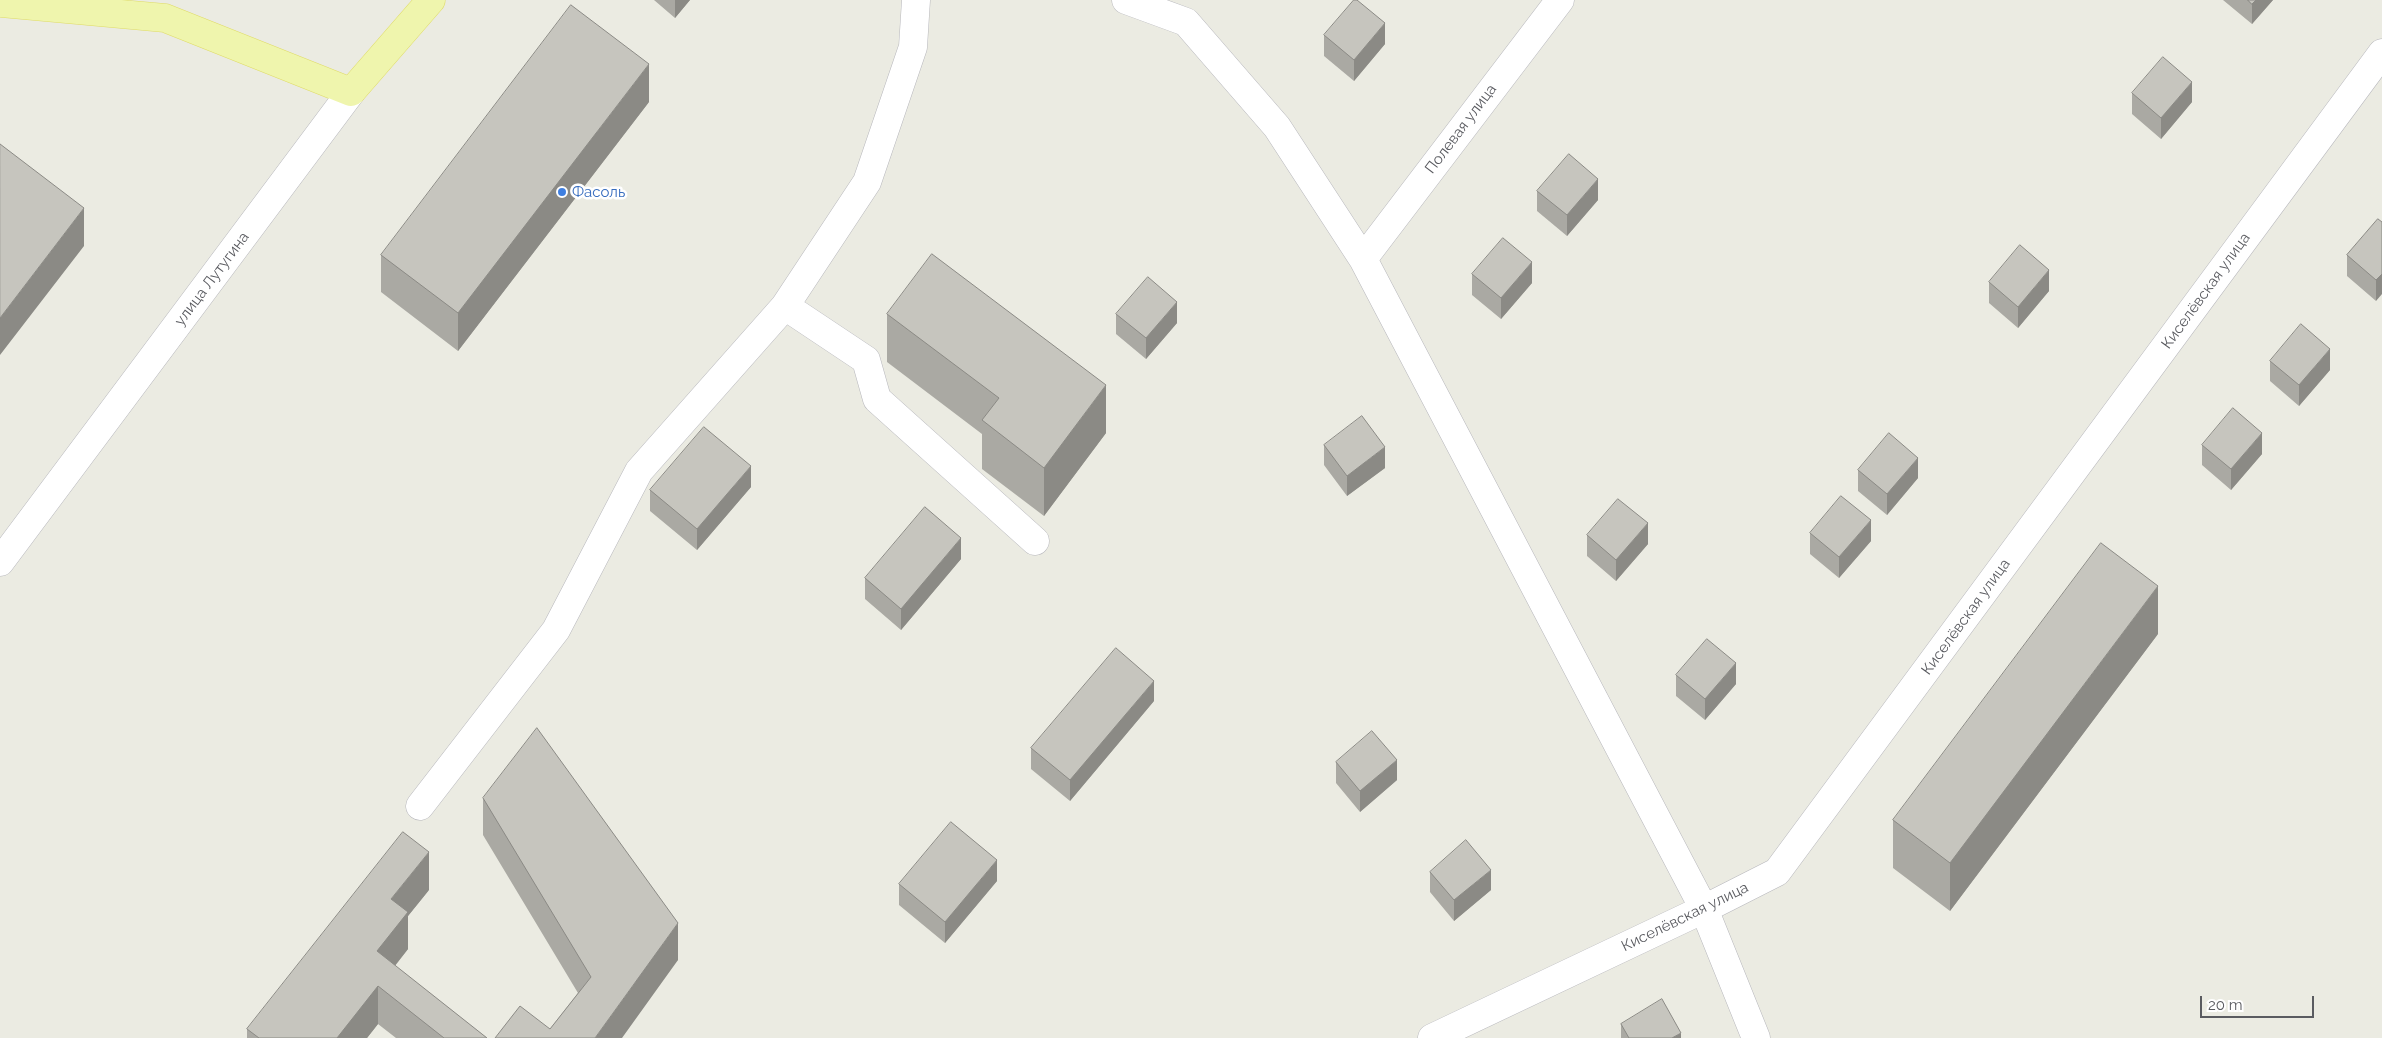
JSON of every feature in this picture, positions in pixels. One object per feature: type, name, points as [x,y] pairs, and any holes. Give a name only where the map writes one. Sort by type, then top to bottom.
[{"type":"main road","name":"улица Лутугина","points":[[351,92],[431,0]]},
{"type":"main road","points":[[0,3],[165,18],[351,92]]},
{"type":"street","points":[[420,806],[556,630],[639,471],[785,306],[867,182],[913,47],[916,0]]},
{"type":"street","points":[[1126,0],[1186,22],[1277,127],[1362,259],[1704,909],[1756,1038]]},
{"type":"street","name":"Полевая улица","points":[[1362,259],[1560,0]]},
{"type":"street","name":"Киселёвская улица","points":[[1432,1038],[1704,909],[1777,872],[2382,53]]},
{"type":"street","name":"улица Лутугина","points":[[0,562],[351,92]]},
{"type":"street","points":[[785,306],[866,360],[877,399],[1035,541]]},
{"type":"building","points":[[1354,0],[1357,0],[1385,23],[1354,60],[1324,35]]},
{"type":"building","points":[[2248,0],[2256,0],[2252,4]]},
{"type":"building","points":[[571,5],[649,64],[458,313],[381,255]]},
{"type":"building","points":[[2163,57],[2192,82],[2161,118],[2132,93]]},
{"type":"building","points":[[0,144],[84,208],[0,318]]},
{"type":"building","points":[[1569,154],[1598,179],[1567,215],[1537,191]]},
{"type":"building","points":[[2378,219],[2382,222],[2382,274],[2376,280],[2347,255]]},
{"type":"building","points":[[1503,238],[1532,262],[1501,298],[1472,274]]},
{"type":"building","points":[[2020,245],[2049,270],[2018,307],[1989,282]]},
{"type":"building","points":[[932,254],[1106,385],[1044,468],[982,420],[999,398],[887,314]]},
{"type":"building","points":[[1148,277],[1177,302],[1146,338],[1116,314]]},
{"type":"building","points":[[2301,324],[2330,349],[2299,385],[2270,361]]},
{"type":"building","points":[[2233,408],[2262,433],[2231,469],[2202,445]]},
{"type":"building","points":[[1362,416],[1385,447],[1347,476],[1324,445]]},
{"type":"building","points":[[704,427],[751,466],[697,529],[650,490]]},
{"type":"building","points":[[1889,433],[1918,458],[1887,494],[1858,470]]},
{"type":"building","points":[[1841,496],[1871,520],[1839,557],[1810,533]]},
{"type":"building","points":[[1618,499],[1648,523],[1616,560],[1587,535]]},
{"type":"building","points":[[925,507],[961,538],[901,609],[865,578]]},
{"type":"building","points":[[2101,543],[2158,586],[1950,863],[1893,820]]},
{"type":"building","points":[[1707,639],[1736,663],[1705,699],[1676,675]]},
{"type":"building","points":[[1116,648],[1154,681],[1070,780],[1031,748]]},
{"type":"building","points":[[537,728],[678,923],[595,1038],[495,1038],[520,1006],[550,1029],[591,977],[483,798]]},
{"type":"building","points":[[1372,731],[1397,760],[1360,791],[1336,762]]},
{"type":"building","points":[[951,822],[997,860],[945,922],[899,884]]},
{"type":"building","points":[[403,832],[429,852],[391,899],[408,912],[377,951],[487,1038],[444,1038],[378,986],[337,1038],[259,1038],[247,1029]]},
{"type":"building","points":[[1466,840],[1491,870],[1454,900],[1430,872]]},
{"type":"building","points":[[1662,999],[1681,1033],[1672,1038],[1629,1038],[1621,1024]]},
{"type":"place","name":"Фасоль","points":[[562,192]]}]
